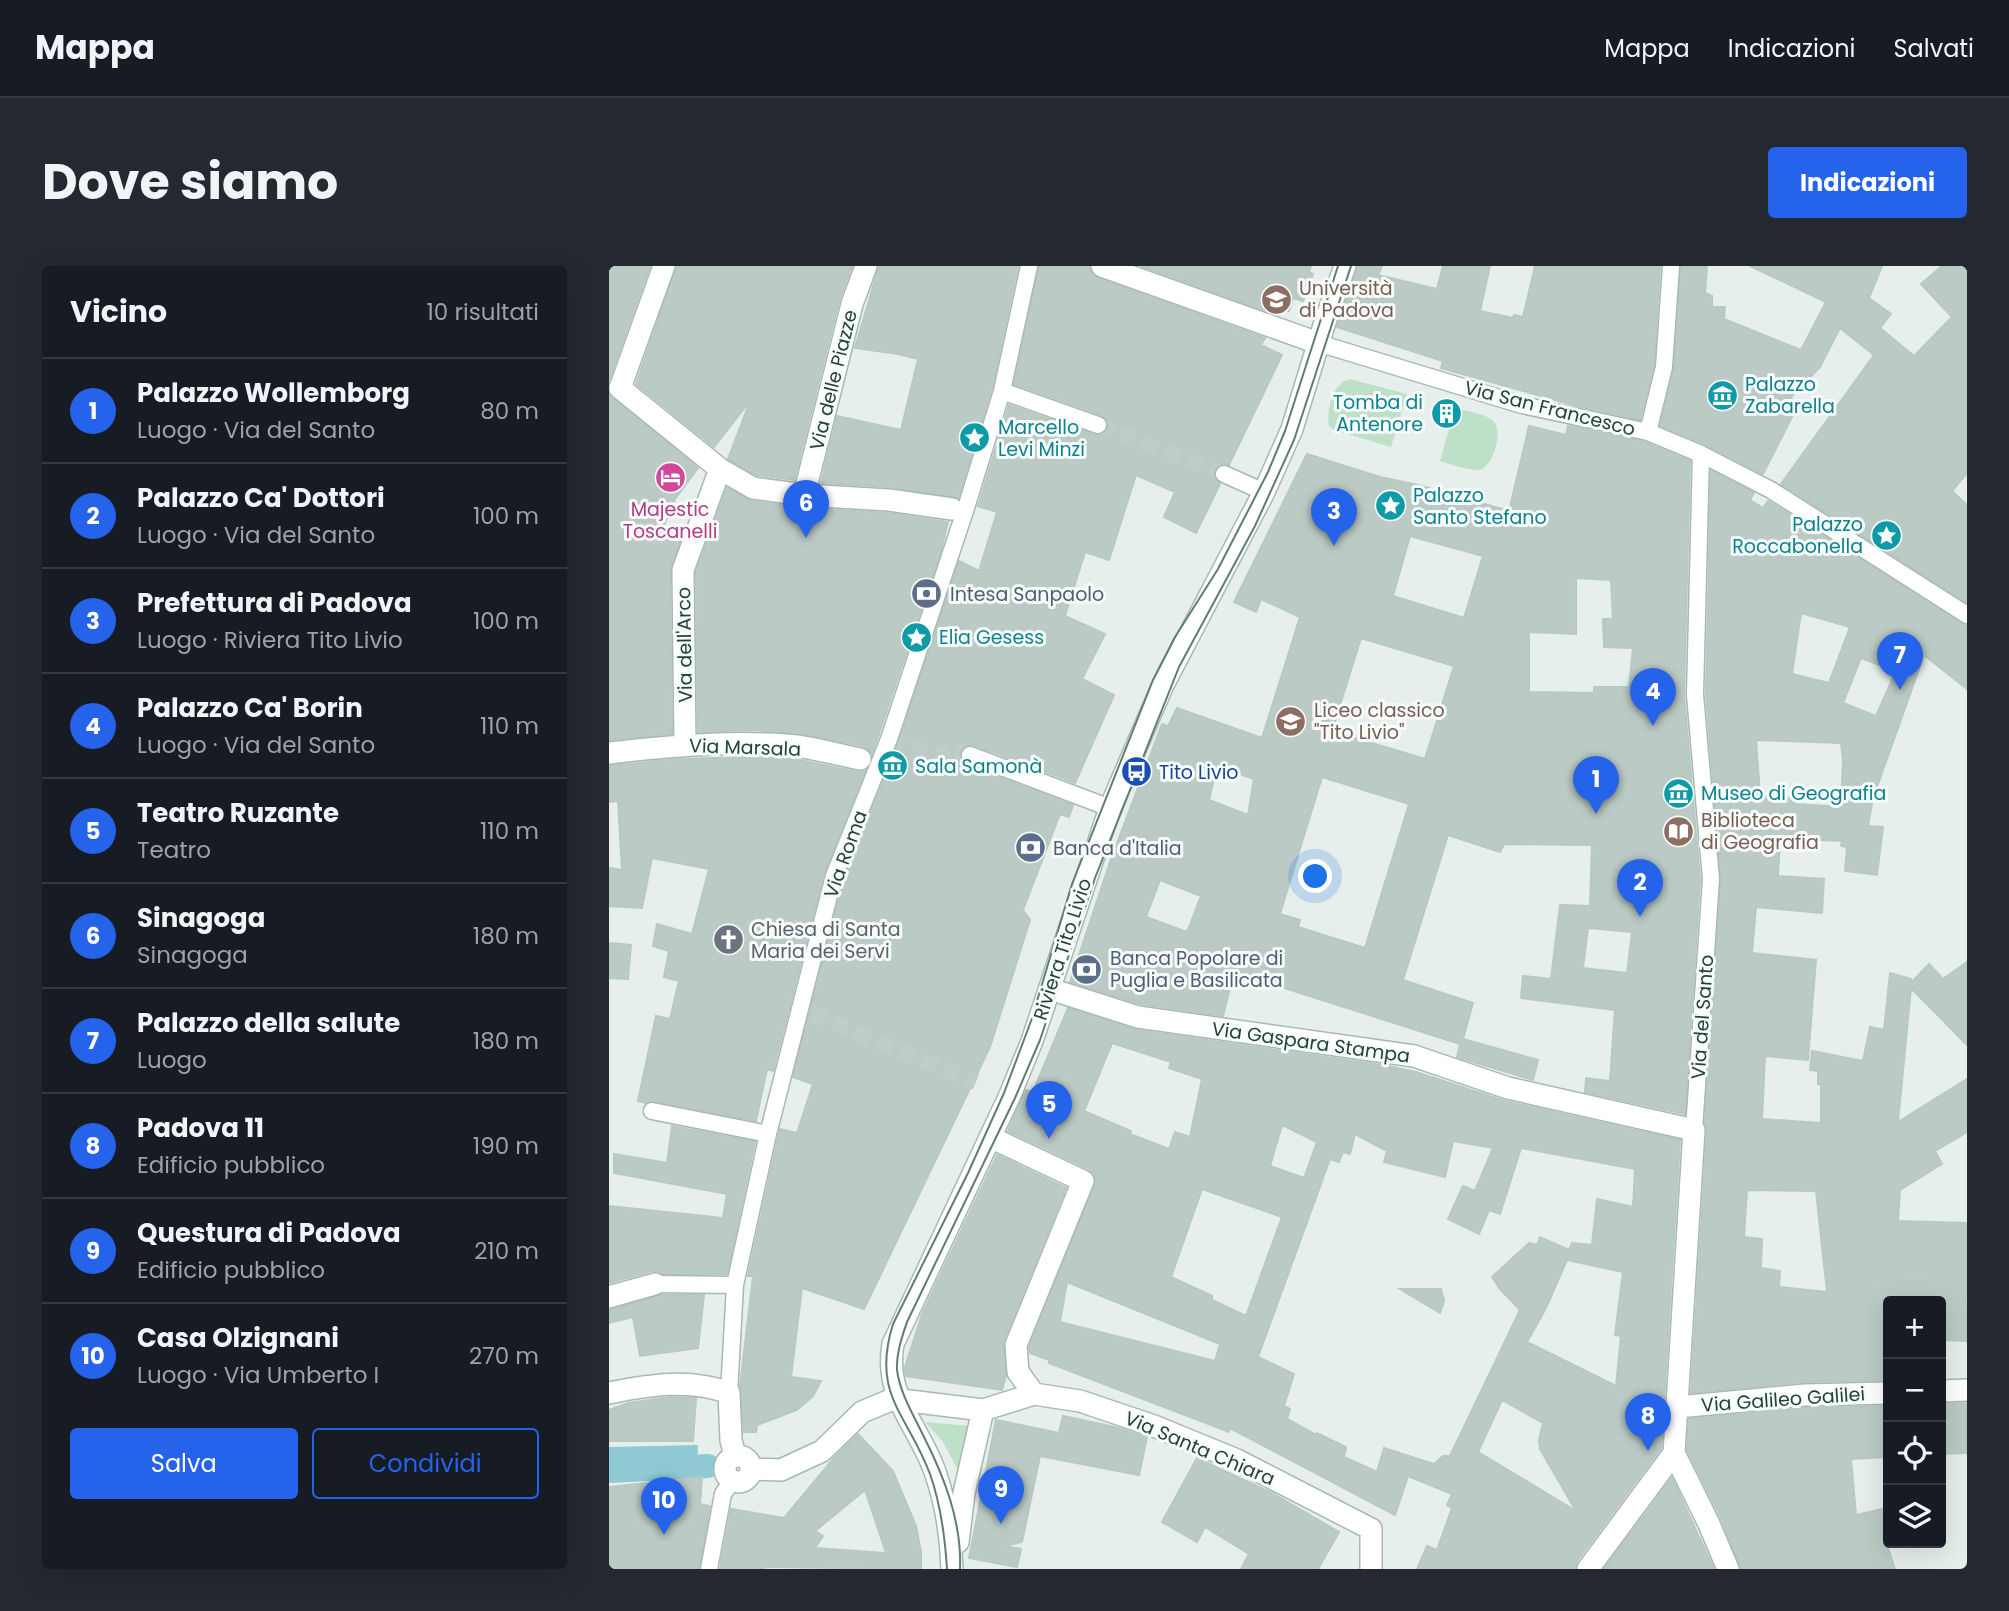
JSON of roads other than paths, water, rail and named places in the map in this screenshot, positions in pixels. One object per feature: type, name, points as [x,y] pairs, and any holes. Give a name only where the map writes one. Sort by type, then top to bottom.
[{"type":"street","points":[[664,266],[615,385],[720,469],[753,488],[804,495],[889,500],[958,510]]},
{"type":"street","name":"Via delle Piazze","points":[[804,495],[852,304],[866,266]]},
{"type":"street","name":"Via Roma","points":[[743,1463],[731,1440],[729,1393],[734,1285],[768,1134],[805,1011],[834,876],[870,761],[1002,391],[1029,266]]},
{"type":"street","name":"Via San Francesco","points":[[1102,266],[1318,343],[1522,405],[1648,432],[1701,454],[1771,490],[1967,615]]},
{"type":"street","name":"Riviera Tito Livio","points":[[954,1569],[944,1499],[933,1466],[893,1382],[890,1364],[895,1337],[1023,1063],[1110,808],[1162,687],[1264,492],[1292,429],[1345,266]]},
{"type":"street","points":[[1648,432],[1664,367],[1671,266]]},
{"type":"street","points":[[1002,391],[1098,425]]},
{"type":"street","name":"Via del Santo","points":[[1674,1454],[1711,879],[1695,695],[1701,454]]},
{"type":"street","name":"Via dell'Arco","points":[[685,744],[683,570],[720,469]]},
{"type":"street","points":[[1224,474],[1264,492]]},
{"type":"street","name":"Via Marsala","points":[[609,753],[685,744],[798,747],[870,761]]},
{"type":"street","points":[[970,755],[1110,808]]},
{"type":"street","name":"Via Gaspara Stampa","points":[[1050,989],[1138,1017],[1414,1056],[1508,1088],[1694,1130]]},
{"type":"street","points":[[652,1111],[768,1134]]},
{"type":"street","points":[[990,1137],[1083,1181],[1016,1345],[1018,1371],[1034,1394]]},
{"type":"street","points":[[609,1297],[655,1284],[734,1285]]},
{"type":"street","points":[[609,1393],[662,1385],[697,1384],[729,1393]]},
{"type":"street","points":[[1946,1391],[1967,1390]]},
{"type":"street","name":"Via Galileo Galilei","points":[[1678,1407],[1805,1395],[1883,1392]]},
{"type":"street","name":"Via Santa Chiara","points":[[983,1410],[1034,1394],[1080,1401],[1154,1426],[1237,1460],[1371,1529],[1371,1569]]},
{"type":"street","points":[[709,1569],[723,1494],[732,1480],[744,1480],[743,1463],[781,1470],[822,1451],[862,1412],[899,1399],[983,1410],[964,1493],[954,1569]]},
{"type":"street","points":[[1588,1569],[1674,1454],[1728,1569]]},
{"type":"water","points":[[698,1445],[697,1472],[629,1475],[609,1479],[609,1447]]},
{"type":"waterway","points":[[609,1471],[708,1466]]},
{"type":"tunnel","points":[[1098,425],[1224,474]]},
{"type":"tunnel","points":[[889,739],[938,756],[954,749],[970,755]]},
{"type":"tunnel","points":[[811,1014],[976,1082]]},
{"type":"tram line","points":[[947,1569],[942,1521],[934,1486],[889,1387],[887,1348],[893,1324],[968,1173],[1004,1093],[1031,1021],[1072,884],[1153,680],[1175,637],[1218,569],[1268,472],[1285,431],[1338,266]]},
{"type":"tram line","points":[[960,1569],[958,1534],[950,1500],[938,1467],[901,1387],[897,1370],[901,1340],[907,1322],[1015,1098],[1040,1040],[1095,878],[1179,667],[1255,526],[1294,440],[1351,266]]},
{"type":"place","name":"Università di Padova","points":[[1276,299]]},
{"type":"place","name":"Palazzo Zabarella","points":[[1722,395]]},
{"type":"place","name":"Tomba di Antenore","points":[[1446,413]]},
{"type":"place","name":"Marcello Levi Minzi","points":[[975,438]]},
{"type":"place","name":"Majestic Toscanelli","points":[[670,478]]},
{"type":"place","name":"Palazzo Santo Stefano","points":[[1390,506]]},
{"type":"place","name":"Palazzo Roccabonella","points":[[1886,535]]},
{"type":"place","name":"Sinagoga","points":[[806,538]]},
{"type":"place","name":"Prefettura di Padova","points":[[1334,546]]},
{"type":"place","name":"Intesa Sanpaolo","points":[[927,594]]},
{"type":"place","name":"Elia Gesess","points":[[916,637]]},
{"type":"place","name":"Palazzo della salute","points":[[1900,690]]},
{"type":"place","name":"Liceo classico \"Tito Livio\"","points":[[1291,721]]},
{"type":"place","name":"Palazzo Ca' Borin","points":[[1653,726]]},
{"type":"place","name":"Sala Samonà","points":[[892,766]]},
{"type":"place","name":"Tito Livio","points":[[1136,772]]},
{"type":"place","name":"Museo di Geografia","points":[[1678,793]]},
{"type":"place","name":"Palazzo Wollemborg","points":[[1596,814]]},
{"type":"place","name":"Biblioteca di Geografia","points":[[1678,831]]},
{"type":"place","name":"Banca d'Italia","points":[[1030,848]]},
{"type":"place","name":"Palazzo Ca' Dottori","points":[[1640,917]]},
{"type":"place","name":"Chiesa di Santa Maria dei Servi","points":[[728,940]]},
{"type":"place","name":"Banca Popolare di Puglia e Basilicata","points":[[1087,969]]},
{"type":"place","name":"Teatro Ruzante","points":[[1049,1139]]},
{"type":"place","name":"Padova 11","points":[[1648,1451]]},
{"type":"place","name":"Questura di Padova","points":[[1001,1524]]},
{"type":"place","name":"Casa Olzignani","points":[[664,1535]]}]
